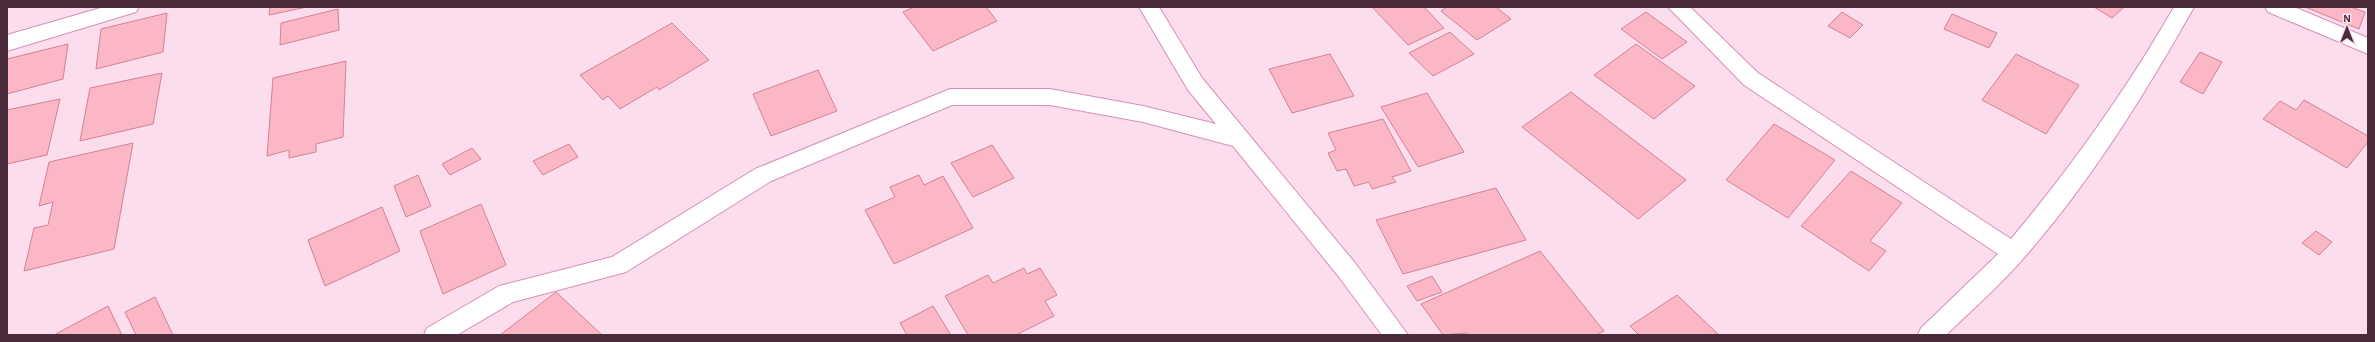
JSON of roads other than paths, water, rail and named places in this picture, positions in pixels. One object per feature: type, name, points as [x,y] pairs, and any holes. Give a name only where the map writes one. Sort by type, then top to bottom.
[{"type":"street","points":[[7,43],[129,7]]},
{"type":"street","points":[[1149,7],[1195,84],[1347,270],[1396,335]]},
{"type":"street","points":[[1678,7],[1751,79],[2014,253]]},
{"type":"street","points":[[1930,335],[2014,253],[2086,159],[2157,55],[2184,7]]},
{"type":"street","points":[[2276,7],[2368,46]]},
{"type":"street","points":[[436,335],[507,293],[618,265],[763,175],[950,97],[1050,97],[1143,114],[1240,139]]}]
